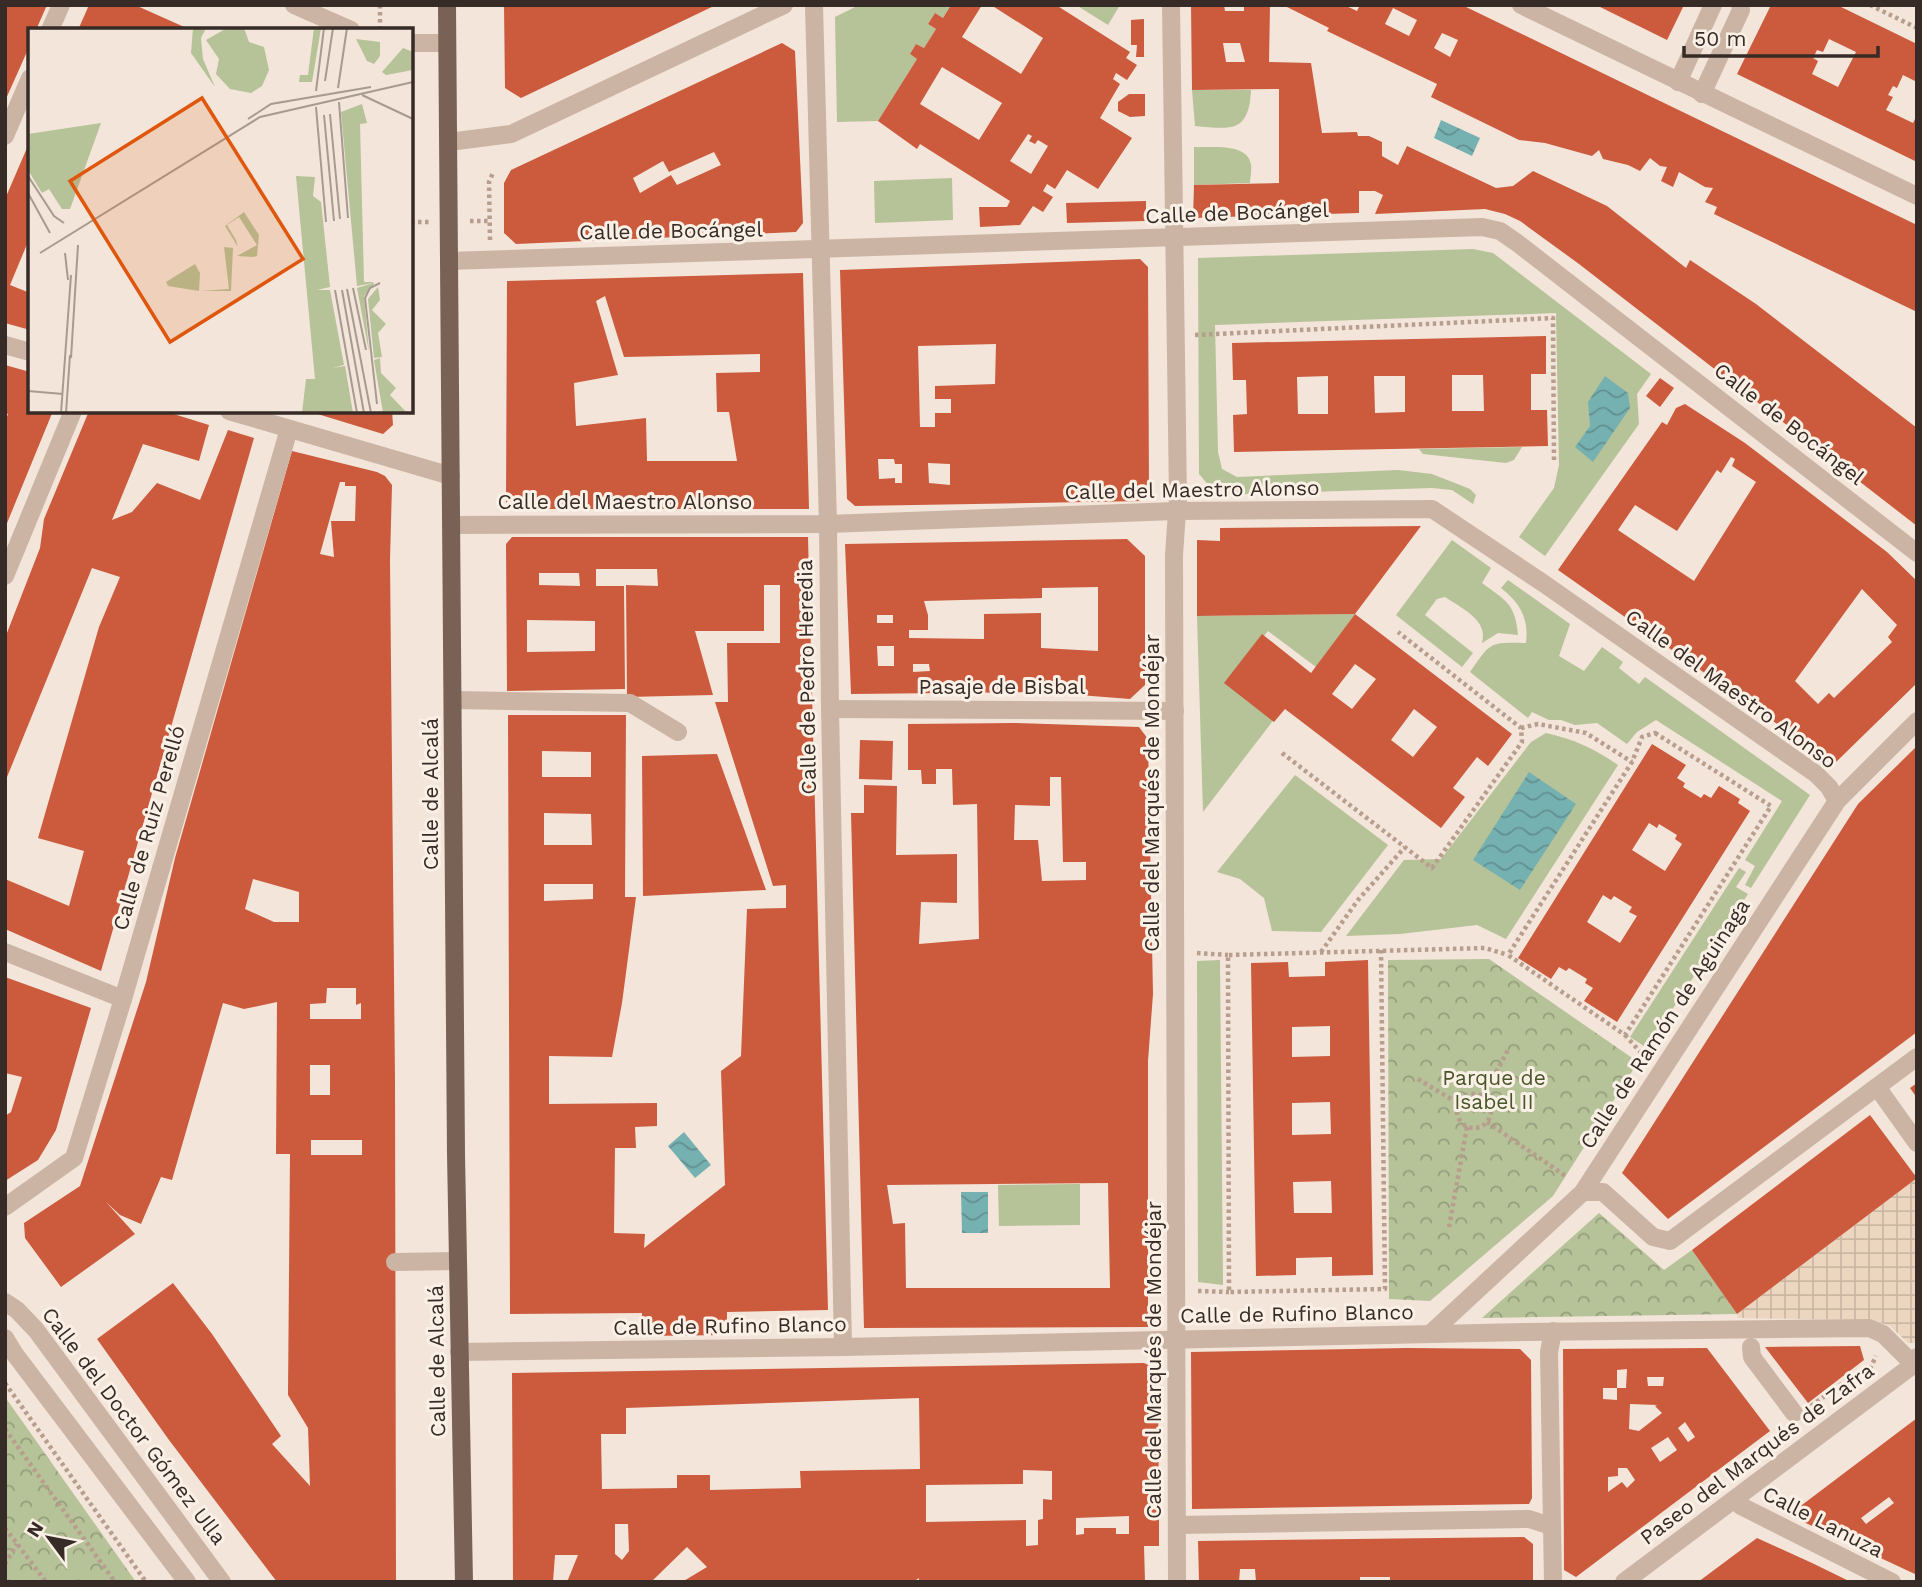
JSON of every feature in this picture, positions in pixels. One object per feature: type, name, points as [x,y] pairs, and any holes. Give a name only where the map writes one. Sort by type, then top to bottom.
[{"type":"main road","name":"Calle de Alcalá","points":[[447,5],[458,1352],[464,1582]]},
{"type":"street","points":[[51,28],[61,5]]},
{"type":"street","points":[[294,5],[346,28]]},
{"type":"street","points":[[449,142],[510,134],[784,5]]},
{"type":"street","name":"Calle de Pedro Heredia","points":[[814,5],[828,524],[843,1348]]},
{"type":"street","name":"Calle del Marqués de Mondéjar","points":[[1171,5],[1178,498],[1175,512],[1177,1582]]},
{"type":"street","points":[[1521,5],[1917,196]]},
{"type":"street","points":[[1678,82],[1713,5]]},
{"type":"street","points":[[1702,94],[1741,10],[1740,5]]},
{"type":"street","points":[[413,43],[447,43]]},
{"type":"street","points":[[5,136],[28,83]]},
{"type":"street","name":"Calle de Bocángel","points":[[449,261],[1482,227],[1500,231],[1680,367],[1917,553]]},
{"type":"street","points":[[5,345],[28,351]]},
{"type":"street","points":[[5,576],[72,413]]},
{"type":"street","points":[[236,413],[451,476]]},
{"type":"street","name":"Calle de Ruiz Perelló","points":[[5,1207],[74,1158],[289,429]]},
{"type":"street","name":"Calle del Maestro Alonso","points":[[452,525],[828,524],[1175,512],[1432,509],[1543,583],[1816,775],[1829,787],[1837,800]]},
{"type":"street","points":[[453,700],[630,704],[678,732]]},
{"type":"street","name":"Pasaje de Bisbal","points":[[830,709],[1175,711]]},
{"type":"street","name":"Calle de Ramón de Aguinaga","points":[[1430,1334],[1583,1192],[1837,800],[1917,721]]},
{"type":"street","points":[[5,951],[123,999]]},
{"type":"street","points":[[1583,1192],[1603,1192],[1653,1237],[1670,1241],[1917,1057]]},
{"type":"street","points":[[1877,1087],[1917,1143]]},
{"type":"street","points":[[395,1262],[458,1261]]},
{"type":"street","name":"Calle del Doctor Gómez Ulla","points":[[5,1302],[18,1310],[37,1330],[222,1582]]},
{"type":"street","name":"Calle de Rufino Blanco","points":[[458,1352],[843,1348],[1553,1331],[1868,1328],[1883,1334],[1915,1361]]},
{"type":"street","points":[[1553,1331],[1549,1352],[1553,1582]]},
{"type":"street","points":[[5,1338],[187,1582]]},
{"type":"street","points":[[1751,1347],[1752,1357],[1794,1413]]},
{"type":"street","name":"Paseo del Marqués de Zafra","points":[[1624,1582],[1915,1361]]},
{"type":"street","name":"Calle Lanuza","points":[[1735,1500],[1741,1506],[1892,1582]]},
{"type":"street","points":[[1177,1525],[1529,1519],[1551,1526]]},
{"type":"path","points":[[380,5],[380,28]]},
{"type":"path","points":[[1870,5],[1917,29]]},
{"type":"path","points":[[490,259],[489,182],[493,173]]},
{"type":"path","points":[[1193,335],[1553,318],[1555,460]]},
{"type":"path","points":[[1282,753],[1432,868],[1522,742],[1521,728],[1398,632]]},
{"type":"path","points":[[1521,728],[1538,724],[1586,733],[1632,762]]},
{"type":"path","points":[[1508,955],[1632,762],[1642,737],[1655,733],[1771,806],[1625,1035]]},
{"type":"path","points":[[1321,952],[1357,900],[1405,847]]},
{"type":"path","points":[[1197,953],[1228,956],[1485,948],[1508,955],[1625,1035],[1643,1055]]},
{"type":"path","points":[[1198,1291],[1385,1289],[1381,950]]},
{"type":"path","points":[[1228,956],[1229,1292]]},
{"type":"path","points":[[1483,1097],[1509,1048]]},
{"type":"path","points":[[1418,1079],[1459,1104]]},
{"type":"path","points":[[1467,1127],[1457,1115],[1459,1104],[1472,1094],[1483,1097],[1490,1105],[1487,1122]]},
{"type":"path","points":[[1467,1127],[1478,1127],[1487,1122]]},
{"type":"path","points":[[1487,1122],[1569,1179],[1575,1170]]},
{"type":"path","points":[[1449,1227],[1467,1127]]},
{"type":"path","points":[[1794,1413],[1797,1416],[1854,1375],[1870,1369],[1876,1361],[1876,1354],[1870,1348]]},
{"type":"path","points":[[5,1383],[146,1582]]},
{"type":"path","points":[[5,1429],[115,1582]]},
{"type":"path","points":[[5,1528],[46,1582]]},
{"type":"path","points":[[5,1564],[17,1543]]},
{"type":"green space","points":[[859,5],[951,5],[943,18],[935,13],[928,24],[936,29],[924,48],[916,44],[910,54],[917,59],[878,121],[837,122],[835,17]]},
{"type":"green space","points":[[1076,5],[1120,5],[1108,25]]},
{"type":"green space","points":[[1192,90],[1251,90],[1246,115],[1242,122],[1228,128],[1195,126]]},
{"type":"green space","points":[[1194,147],[1228,148],[1243,153],[1251,165],[1250,183],[1194,185]]},
{"type":"green space","points":[[952,178],[953,220],[875,223],[874,181]]},
{"type":"green space","points":[[1473,249],[1493,253],[1651,374],[1637,394],[1639,424],[1545,556],[1519,537],[1554,488],[1559,465],[1556,313],[1215,325],[1218,452],[1222,469],[1237,477],[1398,470],[1432,474],[1470,489],[1476,495],[1473,504],[1452,490],[1432,488],[1217,495],[1199,474],[1198,258]]},
{"type":"green space","points":[[1522,447],[1514,460],[1506,463],[1423,454],[1419,449]]},
{"type":"green space","points":[[1452,540],[1491,568],[1482,583],[1512,609],[1518,635],[1498,633],[1482,643],[1483,635],[1478,621],[1445,597],[1437,599],[1425,615],[1473,653],[1462,667],[1396,615]]},
{"type":"green space","points":[[1508,580],[1570,624],[1559,656],[1584,671],[1602,647],[1623,662],[1619,668],[1639,684],[1645,677],[1810,795],[1751,888],[1745,885],[1755,866],[1745,860],[1782,801],[1656,720],[1637,732],[1627,744],[1597,723],[1575,725],[1561,720],[1549,720],[1532,712],[1528,718],[1470,672],[1492,646],[1526,643],[1526,626],[1522,612],[1501,588]]},
{"type":"green space","points":[[1355,614],[1316,667],[1268,631],[1228,680],[1275,718],[1203,812],[1197,616]]},
{"type":"green space","points":[[1546,733],[1584,745],[1618,765],[1506,939],[1477,925],[1400,934],[1346,936],[1404,860],[1441,859],[1531,742]]},
{"type":"green space","points":[[1295,775],[1388,845],[1321,932],[1272,931],[1264,898],[1240,879],[1217,872]]},
{"type":"green space","points":[[1739,868],[1746,872],[1736,887],[1748,894],[1647,1048],[1630,1037]]},
{"type":"green space","name":"Parque de Isabel II","points":[[1489,959],[1638,1062],[1553,1196],[1430,1301],[1389,1299],[1388,960]]},
{"type":"green space","points":[[1220,960],[1223,1285],[1198,1282],[1197,961]]},
{"type":"green space","points":[[1080,1184],[1080,1225],[999,1226],[998,1185]]},
{"type":"green space","points":[[1599,1213],[1664,1270],[1692,1250],[1737,1314],[1482,1318]]},
{"type":"green space","points":[[5,1397],[136,1582],[5,1582]]},
{"type":"shaded area","points":[[1917,1178],[1917,1338],[1914,1343],[1908,1343],[1890,1326],[1872,1320],[1738,1318],[1737,1314]]},
{"type":"water","points":[[1441,120],[1480,138],[1472,156],[1434,138]]},
{"type":"water","points":[[1605,376],[1628,393],[1630,408],[1593,462],[1575,447],[1590,426],[1588,402]]},
{"type":"water","points":[[1529,772],[1576,804],[1520,890],[1473,860]]},
{"type":"water","points":[[684,1132],[711,1165],[695,1178],[668,1146]]},
{"type":"water","points":[[961,1192],[988,1192],[988,1233],[962,1233]]},
{"type":"building","points":[[5,5],[47,5],[37,28],[28,28],[28,49],[5,101]]},
{"type":"building","points":[[89,5],[135,5],[187,28],[79,28]]},
{"type":"building","points":[[504,5],[716,5],[521,98],[505,88]]},
{"type":"building","points":[[951,5],[982,5],[962,37],[1021,74],[1043,38],[991,5],[1056,5],[1130,52],[1126,58],[1137,65],[1127,80],[1116,73],[1113,79],[1120,84],[1100,118],[1132,138],[1098,189],[1067,170],[1055,189],[1047,184],[1043,191],[1053,197],[1043,212],[1033,206],[1020,225],[980,227],[979,207],[1007,207],[1010,201],[920,144],[917,149],[878,121],[917,59],[910,54],[916,44],[924,48],[936,29],[928,24],[935,13],[943,18]],"holes":[[[942,67],[1002,103],[979,140],[920,104]],[[1028,134],[1032,136],[1029,141],[1035,144],[1038,140],[1048,146],[1031,174],[1010,161]]]},
{"type":"building","points":[[1191,5],[1224,5],[1225,11],[1244,11],[1244,5],[1270,5],[1269,62],[1311,63],[1322,133],[1357,132],[1358,136],[1369,136],[1382,142],[1382,156],[1398,165],[1407,146],[1496,188],[1513,186],[1533,171],[1607,206],[1686,268],[1690,260],[1756,304],[1917,428],[1917,526],[1579,264],[1520,221],[1505,214],[1485,209],[1375,214],[1383,195],[1375,191],[1359,191],[1359,213],[1193,218],[1194,185],[1279,183],[1279,89],[1192,90]],"holes":[[[1223,43],[1240,43],[1245,62],[1226,62]]]},
{"type":"building","points":[[1283,5],[1344,5],[1357,11],[1360,5],[1462,5],[1917,225],[1917,312],[1714,214],[1717,207],[1705,202],[1713,188],[1705,187],[1679,172],[1673,187],[1661,181],[1667,167],[1660,166],[1650,158],[1640,171],[1603,159],[1599,150],[1592,156],[1545,143],[1519,140],[1431,97],[1437,84],[1327,31],[1329,28]],"holes":[[[1393,8],[1417,20],[1409,36],[1385,24]],[[1442,33],[1458,40],[1450,57],[1434,48]]]},
{"type":"building","points":[[1596,5],[1684,5],[1667,40]]},
{"type":"building","points":[[1771,5],[1837,5],[1917,44],[1917,82],[1903,75],[1897,88],[1893,86],[1888,95],[1893,97],[1886,110],[1913,123],[1917,115],[1917,162],[1737,74]],"holes":[[[1829,39],[1856,52],[1838,87],[1812,74],[1818,61],[1813,58],[1817,50],[1823,52]]]},
{"type":"building","points":[[1144,19],[1144,57],[1136,57],[1137,45],[1131,45],[1131,20]]},
{"type":"building","points":[[782,43],[795,51],[803,223],[796,232],[516,244],[504,233],[504,183],[511,170]],"holes":[[[714,152],[721,165],[677,185],[671,175],[640,193],[633,178],[663,161],[669,172]]]},
{"type":"building","points":[[1129,94],[1145,94],[1145,116],[1130,117],[1118,111],[1118,102]]},
{"type":"building","points":[[28,146],[28,242],[10,285],[28,292],[28,329],[5,323],[5,199]]},
{"type":"building","points":[[1146,201],[1146,221],[1067,223],[1066,203]]},
{"type":"building","points":[[1140,259],[1148,267],[1149,495],[1143,501],[855,506],[847,499],[840,270]],"holes":[[[996,344],[995,384],[935,386],[935,399],[951,399],[951,413],[935,413],[935,427],[920,427],[918,346]],[[878,459],[894,459],[895,464],[902,464],[902,483],[895,483],[895,478],[879,479]],[[928,463],[950,464],[950,485],[929,483]]]},
{"type":"building","points":[[803,273],[809,509],[518,509],[506,502],[507,281]],"holes":[[[605,296],[624,357],[760,354],[760,372],[716,373],[717,412],[729,412],[737,461],[647,461],[646,418],[576,426],[574,383],[618,375],[596,301]]]},
{"type":"building","points":[[1546,336],[1546,374],[1531,374],[1531,410],[1547,410],[1548,446],[1234,452],[1233,415],[1247,414],[1246,380],[1233,380],[1232,343]],"holes":[[[1452,375],[1483,375],[1484,411],[1452,411]],[[1328,376],[1328,414],[1298,414],[1297,377]],[[1374,376],[1405,376],[1405,412],[1375,413]]]},
{"type":"building","points":[[5,365],[28,371],[28,413],[52,413],[5,528],[5,422],[8,414],[5,413]]},
{"type":"building","points":[[1660,378],[1674,388],[1660,407],[1646,396]]},
{"type":"building","points":[[1685,404],[1745,443],[1887,552],[1917,581],[1917,683],[1834,764],[1558,570],[1662,422],[1667,425],[1676,408]],"holes":[[[1731,457],[1735,459],[1732,466],[1756,482],[1694,581],[1618,530],[1635,505],[1677,531],[1717,470],[1721,473]],[[1862,589],[1897,625],[1888,637],[1892,642],[1834,698],[1829,693],[1818,704],[1795,681]]]},
{"type":"building","points":[[88,413],[170,413],[209,425],[199,461],[143,444],[112,520],[132,512],[157,483],[200,500],[228,430],[254,438],[101,971],[5,929],[5,879],[69,906],[84,851],[38,838],[99,627],[120,577],[92,568],[5,782],[5,638],[40,548],[44,519]]},
{"type":"building","points":[[314,413],[392,413],[393,425],[383,434]]},
{"type":"building","points":[[292,451],[385,476],[392,485],[390,560],[396,1582],[277,1582],[169,1440],[97,1339],[173,1283],[212,1334],[281,1436],[272,1444],[310,1486],[308,1428],[288,1395],[290,1154],[276,1154],[277,1002],[244,1009],[223,1003],[172,1180],[161,1177],[141,1224],[120,1215],[106,1202],[135,1234],[61,1287],[25,1238],[24,1223],[80,1186],[146,982],[175,858]],"holes":[[[340,482],[345,482],[345,486],[356,486],[355,521],[331,521],[334,557],[320,554]],[[253,879],[299,892],[299,922],[274,922],[245,909]],[[327,988],[356,988],[356,1005],[361,1003],[361,1019],[310,1019],[310,1004],[326,1003]],[[310,1065],[330,1065],[330,1095],[310,1095]],[[311,1140],[362,1140],[362,1155],[311,1155]]]},
{"type":"building","points":[[1421,526],[1355,614],[1197,616],[1197,540],[1220,541],[1220,528]]},
{"type":"building","points":[[512,537],[808,537],[828,1310],[727,1312],[727,1335],[642,1336],[642,1313],[510,1314],[508,715],[626,715],[625,897],[636,897],[612,1057],[549,1056],[549,1104],[657,1103],[657,1126],[635,1127],[636,1148],[615,1148],[614,1233],[645,1234],[644,1248],[725,1185],[721,1071],[741,1056],[747,909],[786,908],[786,885],[773,886],[715,702],[728,702],[727,643],[780,643],[780,585],[764,585],[764,631],[695,631],[713,695],[627,697],[626,585],[658,586],[657,569],[596,569],[596,586],[624,586],[625,689],[507,691],[506,544]],"holes":[[[539,573],[579,573],[580,586],[539,585]],[[527,620],[595,621],[595,651],[527,652]],[[542,751],[591,752],[591,777],[542,777]],[[544,813],[591,814],[592,845],[544,845]],[[544,884],[593,884],[593,899],[544,901]]]},
{"type":"building","points":[[1127,539],[1145,556],[1145,685],[1130,699],[1041,692],[851,694],[845,544]],"holes":[[[1098,587],[1098,651],[1041,648],[1041,613],[984,614],[984,639],[909,638],[909,630],[928,630],[924,601],[1042,598],[1042,588]],[[877,615],[893,615],[893,623],[877,623]],[[877,646],[894,646],[894,666],[878,666]],[[913,664],[929,664],[930,671],[913,672]]]},
{"type":"building","points":[[1355,614],[1512,734],[1488,766],[1477,757],[1453,788],[1465,797],[1441,828],[1285,709],[1274,722],[1224,683],[1262,634],[1311,673]],"holes":[[[1355,664],[1376,679],[1352,709],[1332,694]],[[1414,709],[1437,727],[1413,757],[1391,740]]]},
{"type":"building","points":[[1015,723],[1139,727],[1148,739],[1153,994],[1148,1061],[1148,1327],[864,1328],[851,813],[864,813],[864,785],[897,786],[896,855],[957,854],[957,903],[921,902],[919,944],[979,939],[977,804],[953,805],[952,769],[936,769],[936,784],[922,784],[921,770],[908,770],[908,724]],"holes":[[[1050,777],[1061,777],[1063,862],[1086,862],[1086,880],[1042,881],[1038,840],[1014,840],[1015,805],[1050,806]],[[1108,1183],[1110,1288],[906,1288],[905,1223],[893,1224],[887,1185]]]},
{"type":"building","points":[[860,740],[893,741],[892,780],[859,779]]},
{"type":"building","points":[[1652,744],[1686,765],[1677,778],[1685,783],[1683,787],[1701,798],[1704,794],[1711,798],[1719,786],[1740,799],[1738,803],[1750,811],[1617,1022],[1584,1001],[1593,988],[1585,983],[1587,979],[1569,968],[1566,971],[1559,967],[1551,979],[1518,958]],"holes":[[[1649,823],[1657,828],[1659,824],[1677,835],[1675,839],[1682,844],[1665,871],[1632,850]],[[1603,895],[1611,900],[1614,896],[1632,907],[1629,912],[1637,916],[1620,943],[1587,922]]]},
{"type":"building","points":[[1917,746],[1917,1032],[1668,1219],[1622,1173],[1858,804]]},
{"type":"building","points":[[717,754],[766,890],[643,896],[642,756]]},
{"type":"building","points":[[1368,960],[1373,1275],[1332,1276],[1332,1257],[1296,1258],[1296,1275],[1256,1276],[1251,963],[1288,962],[1289,977],[1325,976],[1325,962]],"holes":[[[1330,1026],[1330,1056],[1292,1057],[1292,1027]],[[1330,1102],[1331,1134],[1292,1135],[1292,1103]],[[1331,1181],[1332,1213],[1294,1213],[1293,1182]]]},
{"type":"building","points":[[5,977],[91,1008],[56,1130],[38,1160],[5,1181],[5,1116],[11,1112],[22,1077],[5,1073]]},
{"type":"building","points":[[1917,1083],[1917,1098],[1910,1088]]},
{"type":"building","points":[[1870,1115],[1917,1178],[1737,1314],[1692,1250]]},
{"type":"building","points":[[1860,1346],[1864,1360],[1808,1403],[1765,1347]]},
{"type":"building","points":[[1707,1348],[1770,1431],[1576,1577],[1564,1570],[1563,1349]],"holes":[[[1627,1369],[1626,1388],[1617,1388],[1617,1370]],[[1647,1377],[1664,1377],[1663,1386],[1648,1386]],[[1603,1388],[1617,1388],[1617,1400],[1603,1399]],[[1630,1404],[1657,1405],[1655,1406],[1662,1413],[1639,1431],[1629,1429]],[[1685,1422],[1695,1437],[1688,1442],[1678,1428]],[[1668,1437],[1677,1450],[1660,1462],[1651,1448]],[[1618,1468],[1627,1468],[1635,1480],[1627,1488],[1622,1482],[1608,1492],[1608,1477],[1618,1476]]]},
{"type":"building","points":[[1520,1349],[1531,1360],[1532,1498],[1529,1504],[1192,1509],[1191,1352]]},
{"type":"building","points":[[1144,1363],[1155,1368],[1158,1376],[1159,1546],[1144,1546],[1145,1582],[919,1582],[919,1578],[913,1582],[682,1582],[707,1567],[687,1547],[651,1582],[567,1582],[578,1555],[555,1555],[553,1582],[513,1582],[512,1373]],"holes":[[[919,1398],[920,1469],[800,1471],[801,1488],[710,1490],[710,1475],[677,1475],[677,1488],[602,1489],[601,1434],[626,1434],[626,1408]],[[1023,1470],[1052,1471],[1052,1500],[1043,1499],[1043,1519],[1038,1520],[1038,1545],[1026,1546],[1026,1520],[926,1522],[926,1485],[1023,1484]],[[1129,1516],[1129,1534],[1116,1534],[1116,1528],[1084,1528],[1084,1534],[1076,1535],[1076,1518]],[[615,1524],[628,1524],[629,1551],[622,1560],[615,1554]]]},
{"type":"building","points":[[1917,1418],[1917,1575],[1795,1518],[1794,1511]],"holes":[[[1889,1497],[1894,1503],[1866,1524],[1861,1518]]]},
{"type":"building","points":[[1524,1537],[1533,1544],[1533,1582],[1390,1582],[1390,1577],[1360,1577],[1360,1582],[1256,1582],[1255,1569],[1240,1569],[1239,1582],[1199,1582],[1198,1541]]},
{"type":"building","points":[[1757,1538],[1812,1563],[1851,1582],[1698,1582]]}]
